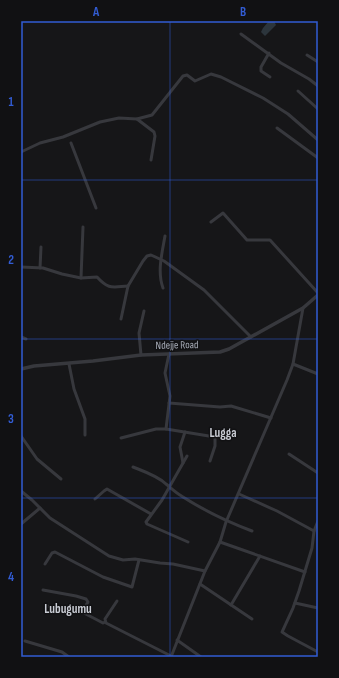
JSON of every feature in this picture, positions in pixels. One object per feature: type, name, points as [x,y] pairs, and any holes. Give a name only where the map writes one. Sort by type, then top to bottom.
[{"type":"street","points":[[241,34],[281,63],[318,86]]},
{"type":"street","points":[[269,53],[261,67],[262,71],[270,77]]},
{"type":"street","points":[[307,55],[318,62]]},
{"type":"street","points":[[21,152],[40,142],[63,137],[100,122],[119,118],[137,119],[152,115],[183,76],[187,75],[195,81],[211,74],[222,77],[263,98],[288,114],[318,140]]},
{"type":"street","points":[[298,92],[318,109]]},
{"type":"street","points":[[137,119],[154,132],[155,136],[151,160]]},
{"type":"street","points":[[277,128],[318,158]]},
{"type":"street","points":[[71,143],[96,208]]},
{"type":"street","points":[[211,222],[223,213],[247,240],[270,240],[318,294]]},
{"type":"street","points":[[81,278],[83,227]]},
{"type":"street","points":[[163,288],[160,279],[160,259],[165,236]]},
{"type":"street","points":[[40,268],[41,247]]},
{"type":"street","points":[[121,319],[128,286],[145,258],[151,255],[160,259],[204,290],[251,336]]},
{"type":"street","points":[[21,267],[40,268],[81,278],[97,277],[104,285],[108,286],[128,286]]},
{"type":"street","name":"Ndejje Road","points":[[21,369],[141,355],[220,352],[229,349],[303,308],[318,294]]},
{"type":"street","points":[[46,606],[82,612],[105,622],[171,657],[205,571],[220,542],[226,522],[272,418],[293,364],[303,308]]},
{"type":"street","points":[[141,355],[139,332],[144,311]]},
{"type":"street","points":[[21,337],[26,339]]},
{"type":"street","points":[[166,429],[170,394],[165,374],[169,354]]},
{"type":"street","points":[[69,364],[74,389],[85,420],[85,435]]},
{"type":"street","points":[[293,364],[318,374]]},
{"type":"street","points":[[170,402],[220,407],[231,406],[272,418]]},
{"type":"street","points":[[121,438],[156,429],[166,429],[215,437],[215,446],[210,461]]},
{"type":"street","points":[[183,463],[180,447],[185,432]]},
{"type":"street","points":[[21,436],[37,459],[61,479]]},
{"type":"street","points":[[289,454],[318,473]]},
{"type":"street","points":[[187,456],[162,500],[146,522],[147,524],[188,542]]},
{"type":"street","points":[[133,467],[148,473],[189,501],[226,522],[252,531]]},
{"type":"street","points":[[95,499],[107,489],[151,514]]},
{"type":"street","points":[[21,491],[50,518],[109,556],[123,560],[139,560],[173,564],[205,571]]},
{"type":"street","points":[[239,494],[289,517],[314,531]]},
{"type":"street","points":[[21,524],[40,508]]},
{"type":"street","points":[[318,521],[314,531],[312,548],[295,603],[282,632],[318,652]]},
{"type":"street","points":[[220,542],[305,572]]},
{"type":"street","points":[[45,564],[52,553],[55,552],[103,577],[132,587],[139,560]]},
{"type":"street","points":[[231,605],[260,556]]},
{"type":"street","points":[[200,584],[252,619]]},
{"type":"street","points":[[43,590],[86,599],[88,602],[82,612]]},
{"type":"street","points":[[105,622],[105,619],[116,601]]},
{"type":"street","points":[[295,603],[318,608]]},
{"type":"street","points":[[177,640],[201,657]]},
{"type":"street","points":[[25,642],[62,652],[69,657]]},
{"type":"shaded area","points":[[269,21],[274,21],[276,25],[265,36],[261,32]]},
{"type":"district","name":"Lugga","points":[[223,433]]},
{"type":"district","name":"Lubugumu","points":[[68,609]]}]
